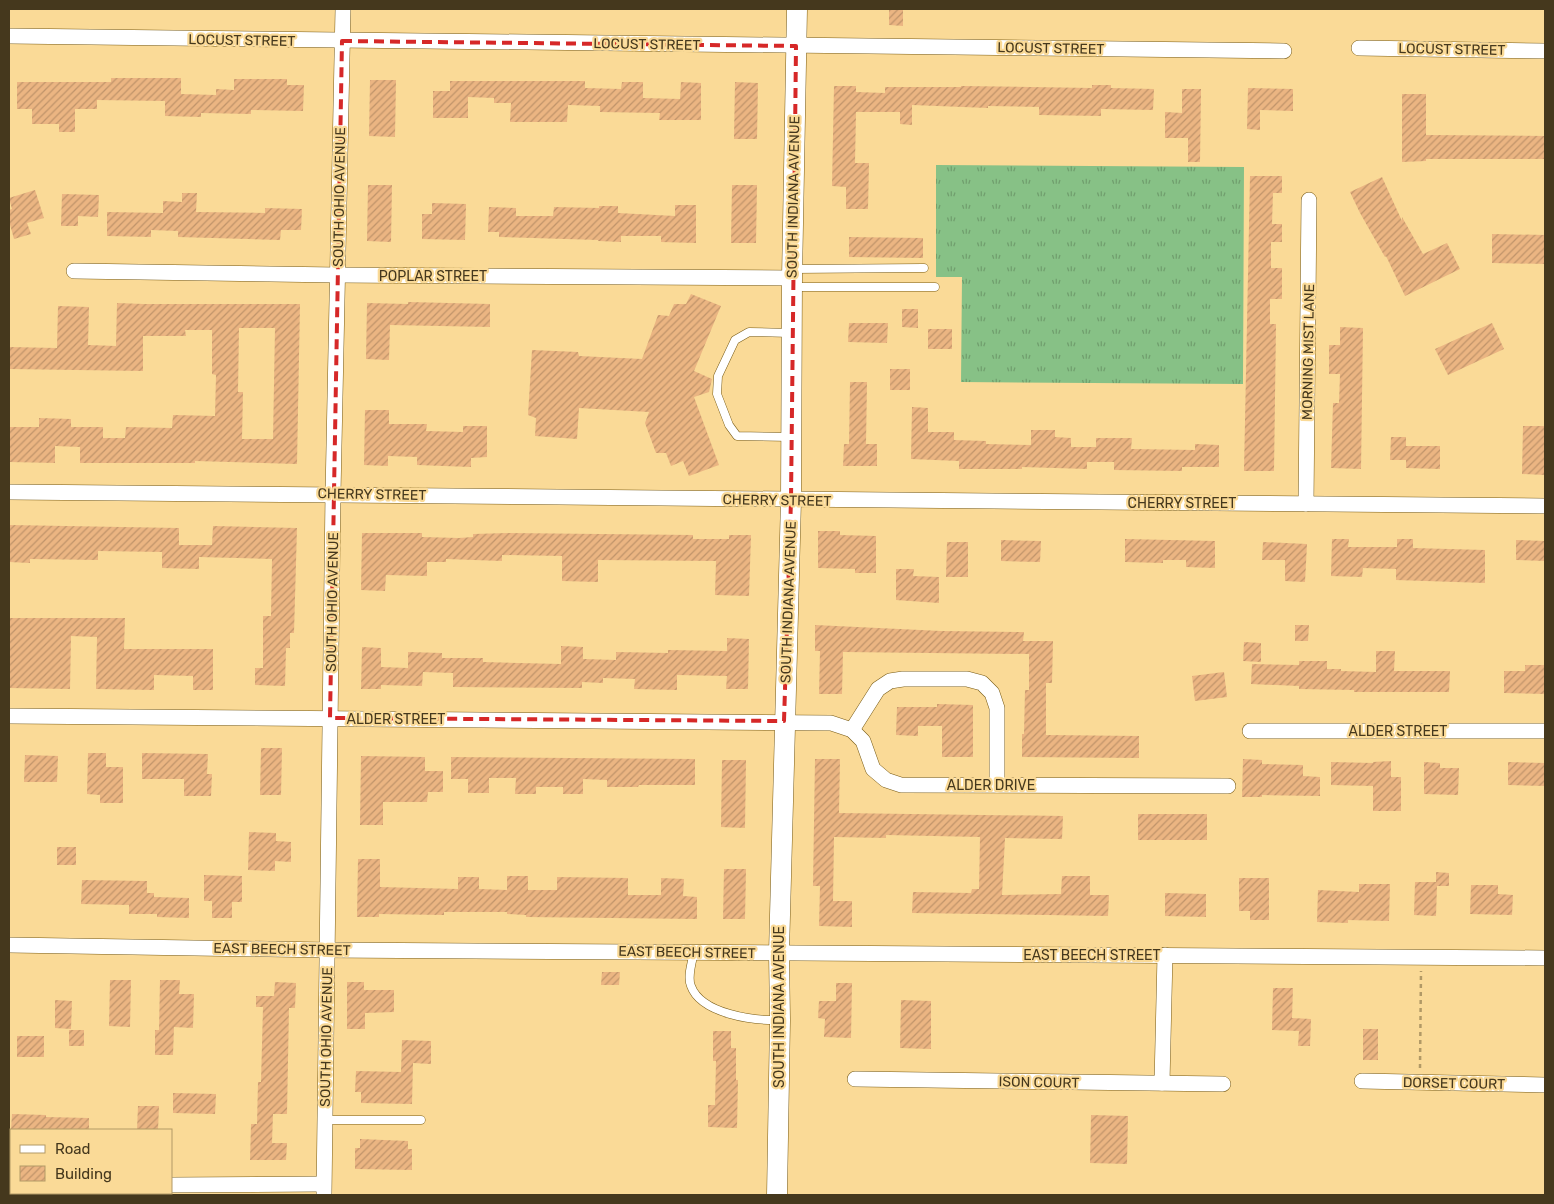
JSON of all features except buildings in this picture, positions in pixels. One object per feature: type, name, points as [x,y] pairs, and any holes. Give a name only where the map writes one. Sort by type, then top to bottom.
[{"type":"main road","name":"SOUTH INDIANA AVENUE","points":[[777,1195],[780,1020],[779,953],[784,721],[792,500],[792,278],[796,9]]},
{"type":"street","name":"SOUTH OHIO AVENUE","points":[[323,1190],[342,9]]},
{"type":"street","name":"LOCUST STREET","points":[[9,36],[1284,51]]},
{"type":"street","name":"LOCUST STREET","points":[[1359,48],[1545,51]]},
{"type":"street","name":"MORNING MIST LANE","points":[[1306,504],[1310,200]]},
{"type":"street","name":"POPLAR STREET","points":[[74,271],[792,278]]},
{"type":"street","name":"CHERRY STREET","points":[[9,492],[1545,506]]},
{"type":"street","points":[[784,721],[831,723],[852,730],[878,689],[890,681],[903,679],[967,679],[982,683],[992,693],[997,708],[998,785]]},
{"type":"street","name":"ALDER STREET","points":[[9,716],[784,721]]},
{"type":"street","name":"ALDER DRIVE","points":[[852,730],[863,741],[873,769],[886,780],[901,785],[1228,786]]},
{"type":"street","name":"ALDER STREET","points":[[1250,731],[1545,730]]},
{"type":"street","name":"EAST BEECH STREET","points":[[9,945],[327,950],[1545,958]]},
{"type":"street","points":[[1162,1083],[1165,955]]},
{"type":"street","name":"ISON COURT","points":[[855,1079],[1223,1084]]},
{"type":"street","name":"DORSET COURT","points":[[1362,1081],[1545,1085]]},
{"type":"street","points":[[172,1185],[323,1190]]},
{"type":"lane","points":[[792,278],[924,268]]},
{"type":"lane","points":[[792,278],[935,287]]},
{"type":"lane","points":[[792,333],[749,332],[735,340],[718,376],[717,394],[729,425],[737,436],[792,437]]},
{"type":"lane","points":[[694,952],[690,985],[698,999],[710,1008],[744,1017],[780,1020]]},
{"type":"lane","points":[[324,1120],[421,1120]]},
{"type":"path","points":[[1420,1082],[1422,957]]},
{"type":"highlighted area","points":[[342,41],[796,46],[791,500],[784,721],[330,718]]},
{"type":"green space","points":[[936,165],[1244,167],[1243,384],[961,382],[962,277],[936,277]]}]
